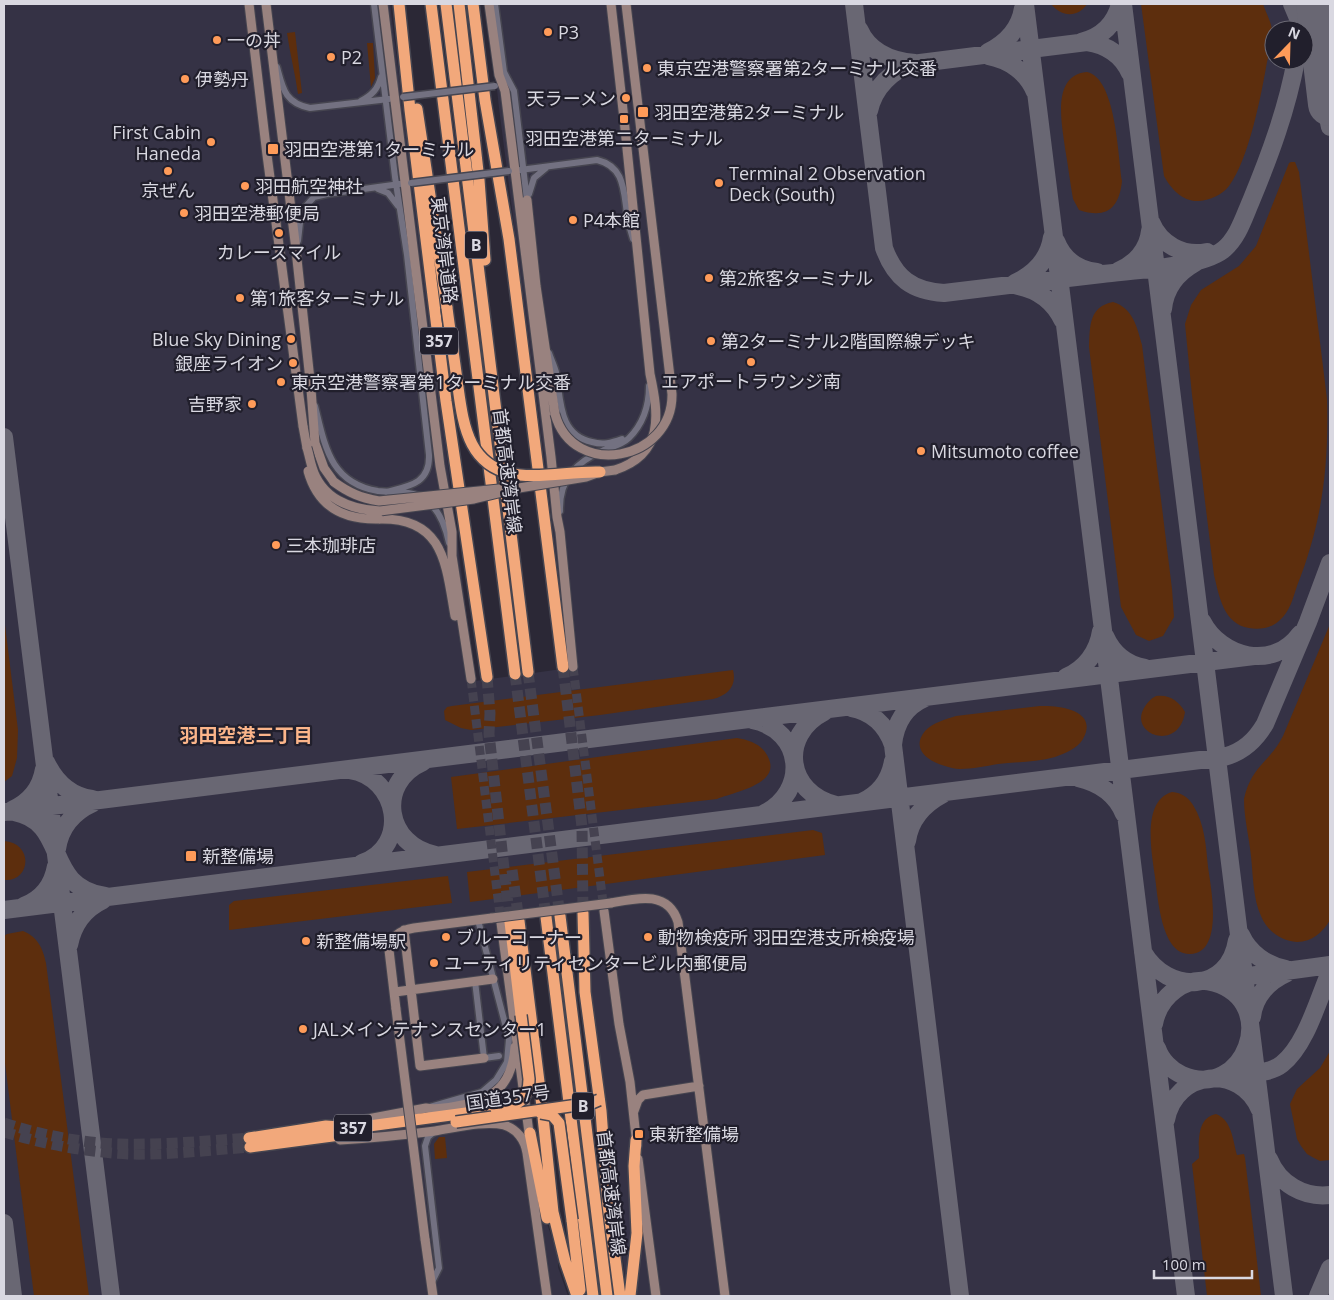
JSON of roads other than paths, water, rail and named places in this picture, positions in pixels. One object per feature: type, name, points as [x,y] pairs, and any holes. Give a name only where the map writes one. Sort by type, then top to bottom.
[{"type":"highway","name":"東京湾岸道路","points":[[399,4],[446,401],[487,677]]},
{"type":"highway","points":[[423,4],[434,70],[442,88]]},
{"type":"highway","name":"首都高速湾岸線","points":[[431,4],[515,674]]},
{"type":"highway","name":"首都高速湾岸線","points":[[446,4],[528,672]]},
{"type":"highway","points":[[459,4],[496,352],[495,404]]},
{"type":"highway","points":[[473,4],[485,100],[509,239],[568,667]]},
{"type":"highway","points":[[406,67],[412,82],[417,108],[463,424],[471,443],[482,457],[500,470],[521,475],[582,471],[600,472]]},
{"type":"highway","points":[[583,913],[585,992],[599,1100],[620,1296]]},
{"type":"highway","name":"首都高速湾岸線","points":[[560,916],[607,1296]]},
{"type":"highway","name":"首都高速湾岸線","points":[[546,918],[593,1296]]},
{"type":"highway","points":[[510,922],[541,1098],[553,1212],[565,1261],[577,1296]]},
{"type":"highway","name":"357","points":[[496,1109],[512,1106],[521,1101],[528,1090],[529,1079],[510,922]]},
{"type":"highway","name":"国道357号","points":[[599,1100],[591,1098],[496,1109],[456,1118],[275,1144],[250,1142],[326,1126],[354,1128],[456,1118],[520,1113],[592,1103],[599,1100]]},
{"type":"highway","points":[[520,1113],[549,1114],[555,1117],[559,1123],[581,1296]]},
{"type":"highway","points":[[530,1133],[546,1213],[558,1248],[565,1261]]},
{"type":"highway","points":[[630,1296],[636,1233],[634,1166],[636,1140]]},
{"type":"street","points":[[249,4],[267,155],[311,481],[320,498],[328,505],[352,518],[398,519],[416,525],[428,534],[438,547],[446,565],[460,637],[470,674],[447,531],[436,510],[430,503],[411,493],[386,492],[365,488],[345,479],[337,469],[325,446],[311,389]]},
{"type":"street","points":[[266,4],[274,56],[297,254],[315,444],[324,468],[334,482],[346,491],[360,498],[379,501],[520,488]]},
{"type":"street","points":[[374,4],[382,71],[394,98]]},
{"type":"street","points":[[383,4],[440,466],[452,532],[452,556]]},
{"type":"street","points":[[489,4],[499,85],[516,170],[551,457],[556,518],[560,532]]},
{"type":"street","points":[[495,4],[504,72],[514,90],[516,170],[527,200],[536,286],[555,414],[562,432],[574,445],[591,453],[611,454],[629,452],[649,443],[663,428],[671,411],[672,394],[626,4]]},
{"type":"street","points":[[307,448],[316,476],[326,490],[344,504],[362,510],[380,511],[481,498],[520,488],[586,477],[600,472],[615,470],[632,462],[646,451],[653,438],[656,426],[656,404],[650,374],[611,4]]},
{"type":"street","points":[[274,56],[285,93],[288,98],[302,107],[310,108],[358,103],[499,85]]},
{"type":"street","points":[[358,103],[373,93],[380,81],[382,71]]},
{"type":"street","points":[[297,254],[301,214],[314,198],[328,194],[597,160],[613,167],[621,179],[628,221],[637,249]]},
{"type":"street","points":[[527,200],[534,178],[538,173],[551,166]]},
{"type":"street","points":[[386,492],[414,484],[426,472],[429,462],[407,255],[400,209],[404,184]]},
{"type":"street","points":[[374,188],[383,190],[388,194],[400,209]]},
{"type":"street","points":[[546,348],[555,369],[562,412],[569,429],[586,441],[606,444],[622,439],[634,431]]},
{"type":"street","points":[[568,667],[560,532],[562,492],[576,467],[585,459],[623,443],[629,438],[643,418],[647,407],[650,374]]},
{"type":"street","points":[[433,1296],[396,1009],[389,950],[390,944],[404,930],[652,898],[668,904],[674,911],[679,927],[725,1296]]},
{"type":"street","points":[[604,911],[619,1024],[630,1082],[656,1296]]},
{"type":"street","points":[[326,1126],[426,1108],[482,1092],[502,1072],[507,1062],[509,1040],[478,920]]},
{"type":"street","points":[[426,1108],[436,1109],[480,1101],[495,1092],[510,1073],[514,1056],[515,1033],[510,922]]},
{"type":"street","points":[[404,930],[420,1066],[499,1056]]},
{"type":"street","points":[[395,992],[493,979]]},
{"type":"street","points":[[475,981],[484,1058]]},
{"type":"street","points":[[515,1033],[530,1133],[533,1187]]},
{"type":"street","points":[[630,1082],[642,1090],[699,1084]]},
{"type":"street","points":[[633,1114],[636,1105],[643,1095],[699,1084]]},
{"type":"street","points":[[275,1144],[354,1139],[490,1124],[502,1124],[511,1128],[521,1136],[526,1145],[547,1296]]},
{"type":"street","points":[[431,1284],[440,1268],[425,1146],[428,1137],[435,1131]]},
{"type":"tunnel","points":[[563,667],[582,827],[583,913]]},
{"type":"tunnel","points":[[573,667],[604,910]]},
{"type":"tunnel","points":[[528,672],[560,916]]},
{"type":"tunnel","points":[[515,674],[546,917]]},
{"type":"tunnel","points":[[487,677],[490,713],[489,734],[510,922]]},
{"type":"tunnel","points":[[471,679],[501,923]]},
{"type":"tunnel","points":[[512,870],[519,921]]},
{"type":"tunnel","points":[[4,1123],[61,1138],[105,1143],[168,1143],[249,1138]]},
{"type":"tunnel","points":[[4,1132],[65,1147],[128,1154],[174,1153],[250,1147]]},
{"type":"place","name":"P3","points":[[548,32]]},
{"type":"place","name":"一の丼","points":[[217,40]]},
{"type":"place","name":"P2","points":[[331,57]]},
{"type":"place","name":"東京空港警察署第2ターミナル交番","points":[[647,68]]},
{"type":"place","name":"伊勢丹","points":[[185,79]]},
{"type":"place","name":"天ラーメン","points":[[626,98]]},
{"type":"place","name":"羽田空港第2ターミナル","points":[[643,112]]},
{"type":"place","name":"羽田空港第二ターミナル","points":[[624,119]]},
{"type":"place","name":"First Cabin Haneda","points":[[211,142]]},
{"type":"place","name":"羽田空港第1ターミナル","points":[[273,149]]},
{"type":"place","name":"京ぜん","points":[[168,171]]},
{"type":"place","name":"Terminal 2 Observation Deck (South)","points":[[719,183]]},
{"type":"place","name":"羽田航空神社","points":[[245,186]]},
{"type":"place","name":"羽田空港郵便局","points":[[184,213]]},
{"type":"place","name":"P4本館","points":[[573,220]]},
{"type":"place","name":"カレースマイル","points":[[279,233]]},
{"type":"place","name":"第2旅客ターミナル","points":[[709,278]]},
{"type":"place","name":"第1旅客ターミナル","points":[[240,298]]},
{"type":"place","name":"Blue Sky Dining","points":[[291,339]]},
{"type":"place","name":"第2ターミナル2階国際線デッキ","points":[[711,341]]},
{"type":"place","name":"エアポートラウンジ南","points":[[751,362]]},
{"type":"place","name":"銀座ライオン","points":[[293,363]]},
{"type":"place","name":"東京空港警察署第1ターミナル交番","points":[[281,382]]},
{"type":"place","name":"吉野家","points":[[252,404]]},
{"type":"place","name":"Mitsumoto coffee","points":[[921,451]]},
{"type":"place","name":"三本珈琲店","points":[[276,545]]},
{"type":"place","name":"新整備場","points":[[191,856]]},
{"type":"place","name":"ブルーコーナー","points":[[446,937]]},
{"type":"place","name":"動物検疫所 羽田空港支所検疫場","points":[[648,937]]},
{"type":"place","name":"新整備場駅","points":[[306,941]]},
{"type":"place","name":"ユーティリティセンタービル内郵便局","points":[[434,963]]},
{"type":"place","name":"JALメインテナンスセンター1","points":[[303,1029]]},
{"type":"place","name":"東新整備場","points":[[639,1134]]},
{"type":"district","name":"羽田空港三丁目","points":[[246,735]]}]
